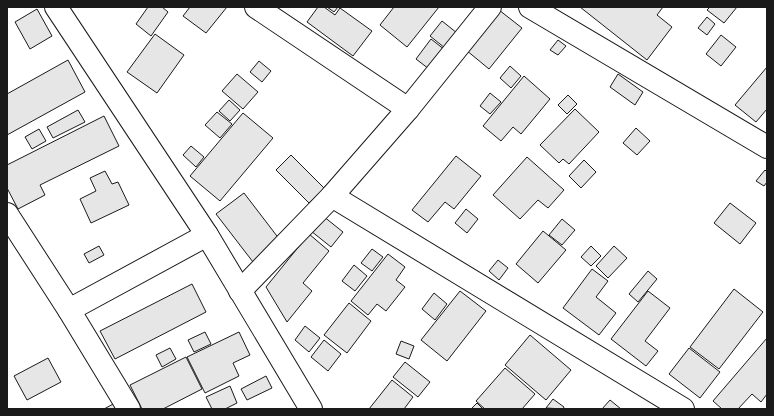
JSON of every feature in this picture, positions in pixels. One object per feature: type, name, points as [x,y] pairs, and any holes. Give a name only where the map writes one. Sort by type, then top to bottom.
[{"type":"street","points":[[256,7],[408,109]]},
{"type":"street","points":[[240,291],[332,196],[408,109],[490,7]]},
{"type":"street","points":[[530,7],[767,147]]},
{"type":"street","points":[[66,12],[207,235],[311,409]]},
{"type":"street","points":[[332,196],[684,409]]},
{"type":"street","points":[[7,214],[69,310],[130,409]]},
{"type":"street","points":[[69,310],[207,235]]},
{"type":"building","points":[[148,7],[162,7],[168,12],[151,36],[136,24]]},
{"type":"building","points":[[190,7],[227,7],[206,33],[183,16]]},
{"type":"building","points":[[318,7],[324,7],[335,15],[340,8],[372,31],[353,56],[307,22]]},
{"type":"building","points":[[327,7],[338,7],[334,12]]},
{"type":"building","points":[[394,7],[439,7],[407,47],[380,25]]},
{"type":"building","points":[[580,7],[663,7],[657,15],[672,27],[647,60]]},
{"type":"building","points":[[710,7],[737,7],[724,23],[707,10]]},
{"type":"building","points":[[37,9],[52,36],[30,49],[15,22]]},
{"type":"building","points":[[499,10],[522,28],[489,69],[466,50]]},
{"type":"building","points":[[707,17],[715,24],[707,35],[698,28]]},
{"type":"building","points":[[442,21],[457,33],[445,48],[430,36]]},
{"type":"building","points":[[155,34],[184,55],[157,93],[127,72]]},
{"type":"building","points":[[721,35],[736,47],[721,66],[706,54]]},
{"type":"building","points":[[431,39],[445,50],[429,69],[416,59]]},
{"type":"building","points":[[558,40],[566,46],[558,55],[550,50]]},
{"type":"building","points":[[68,60],[85,92],[7,135],[7,94]]},
{"type":"building","points":[[259,61],[271,71],[262,82],[250,72]]},
{"type":"building","points":[[510,66],[521,76],[511,88],[500,78]]},
{"type":"building","points":[[767,67],[767,109],[756,122],[735,105]]},
{"type":"building","points":[[237,74],[258,92],[243,109],[222,91]]},
{"type":"building","points":[[618,74],[643,92],[635,105],[610,87]]},
{"type":"building","points":[[524,76],[550,99],[521,134],[513,127],[501,141],[483,126]]},
{"type":"building","points":[[490,93],[501,102],[490,114],[480,106]]},
{"type":"building","points":[[568,95],[577,104],[567,114],[558,105]]},
{"type":"building","points":[[229,100],[240,110],[230,121],[219,111]]},
{"type":"building","points":[[575,109],[599,132],[569,164],[563,159],[559,163],[540,145]]},
{"type":"building","points":[[78,110],[85,122],[53,138],[47,127]]},
{"type":"building","points":[[217,112],[232,124],[220,138],[205,125]]},
{"type":"building","points":[[243,113],[273,138],[220,201],[190,176]]},
{"type":"building","points":[[104,116],[119,146],[40,185],[45,195],[18,209],[7,188],[7,165]]},
{"type":"building","points":[[636,128],[650,141],[637,155],[623,143]]},
{"type":"building","points":[[39,129],[46,141],[32,149],[25,137]]},
{"type":"building","points":[[191,146],[204,157],[196,167],[183,155]]},
{"type":"building","points":[[291,155],[324,188],[309,203],[276,170]]},
{"type":"building","points":[[456,156],[481,176],[454,209],[445,202],[428,222],[412,210]]},
{"type":"building","points":[[527,157],[564,190],[548,208],[538,200],[520,219],[493,195]]},
{"type":"building","points":[[584,160],[596,172],[581,188],[569,176]]},
{"type":"building","points":[[765,170],[767,172],[767,182],[764,186],[756,181]]},
{"type":"building","points":[[105,171],[112,184],[118,182],[129,205],[91,223],[80,199],[96,191],[90,178]]},
{"type":"building","points":[[244,193],[280,240],[253,262],[216,214]]},
{"type":"building","points":[[730,203],[756,223],[740,244],[714,223]]},
{"type":"building","points":[[466,209],[478,219],[467,233],[455,223]]},
{"type":"building","points":[[323,216],[343,232],[331,247],[311,231]]},
{"type":"building","points":[[562,219],[575,230],[562,245],[549,235]]},
{"type":"building","points":[[543,231],[566,250],[538,283],[516,264]]},
{"type":"building","points":[[309,234],[329,251],[303,283],[312,291],[287,322],[266,287]]},
{"type":"building","points":[[99,246],[104,255],[89,263],[84,254]]},
{"type":"building","points":[[591,246],[601,256],[591,266],[581,257]]},
{"type":"building","points":[[614,246],[627,258],[608,278],[596,266]]},
{"type":"building","points":[[372,249],[383,257],[372,271],[361,263]]},
{"type":"building","points":[[388,254],[405,267],[396,280],[405,287],[386,311],[377,304],[368,315],[351,301]]},
{"type":"building","points":[[498,260],[508,268],[499,280],[489,271]]},
{"type":"building","points":[[354,265],[367,276],[355,291],[342,281]]},
{"type":"building","points":[[592,269],[608,281],[596,297],[616,313],[599,335],[563,308]]},
{"type":"building","points":[[648,271],[657,279],[638,302],[629,294]]},
{"type":"building","points":[[192,284],[206,312],[115,359],[100,331]]},
{"type":"building","points":[[734,289],[763,312],[719,369],[690,347]]},
{"type":"building","points":[[460,291],[486,311],[447,361],[421,340]]},
{"type":"building","points":[[648,291],[670,308],[645,341],[658,351],[646,366],[611,339]]},
{"type":"building","points":[[434,293],[447,304],[435,320],[422,309]]},
{"type":"building","points":[[349,303],[371,321],[347,353],[324,335]]},
{"type":"building","points":[[305,326],[320,338],[309,352],[295,340]]},
{"type":"building","points":[[205,332],[211,344],[194,352],[188,340]]},
{"type":"building","points":[[239,332],[250,355],[233,363],[239,376],[205,393],[187,357]]},
{"type":"building","points":[[530,335],[571,370],[546,400],[505,365]]},
{"type":"building","points":[[767,338],[767,394],[761,402],[752,394],[738,409],[722,409],[713,401]]},
{"type":"building","points":[[324,340],[341,354],[328,371],[311,357]]},
{"type":"building","points":[[401,341],[414,346],[409,359],[396,354]]},
{"type":"building","points":[[170,348],[176,359],[162,367],[156,355]]},
{"type":"building","points":[[689,348],[720,372],[700,398],[669,374]]},
{"type":"building","points":[[186,357],[202,389],[163,409],[142,409],[130,385]]},
{"type":"building","points":[[48,358],[61,382],[27,400],[14,376]]},
{"type":"building","points":[[405,362],[430,382],[418,397],[393,377]]},
{"type":"building","points":[[505,368],[535,394],[522,409],[485,409],[476,401]]},
{"type":"building","points":[[266,376],[272,388],[247,400],[241,389]]},
{"type":"building","points":[[392,380],[413,397],[404,409],[369,409]]},
{"type":"building","points":[[230,386],[237,403],[225,409],[212,409],[206,397]]},
{"type":"building","points":[[553,399],[564,407],[563,409],[546,408]]},
{"type":"building","points":[[610,400],[621,409],[602,409]]},
{"type":"building","points":[[115,403],[118,409],[104,409]]},
{"type":"building","points":[[477,403],[483,409],[471,409]]}]
